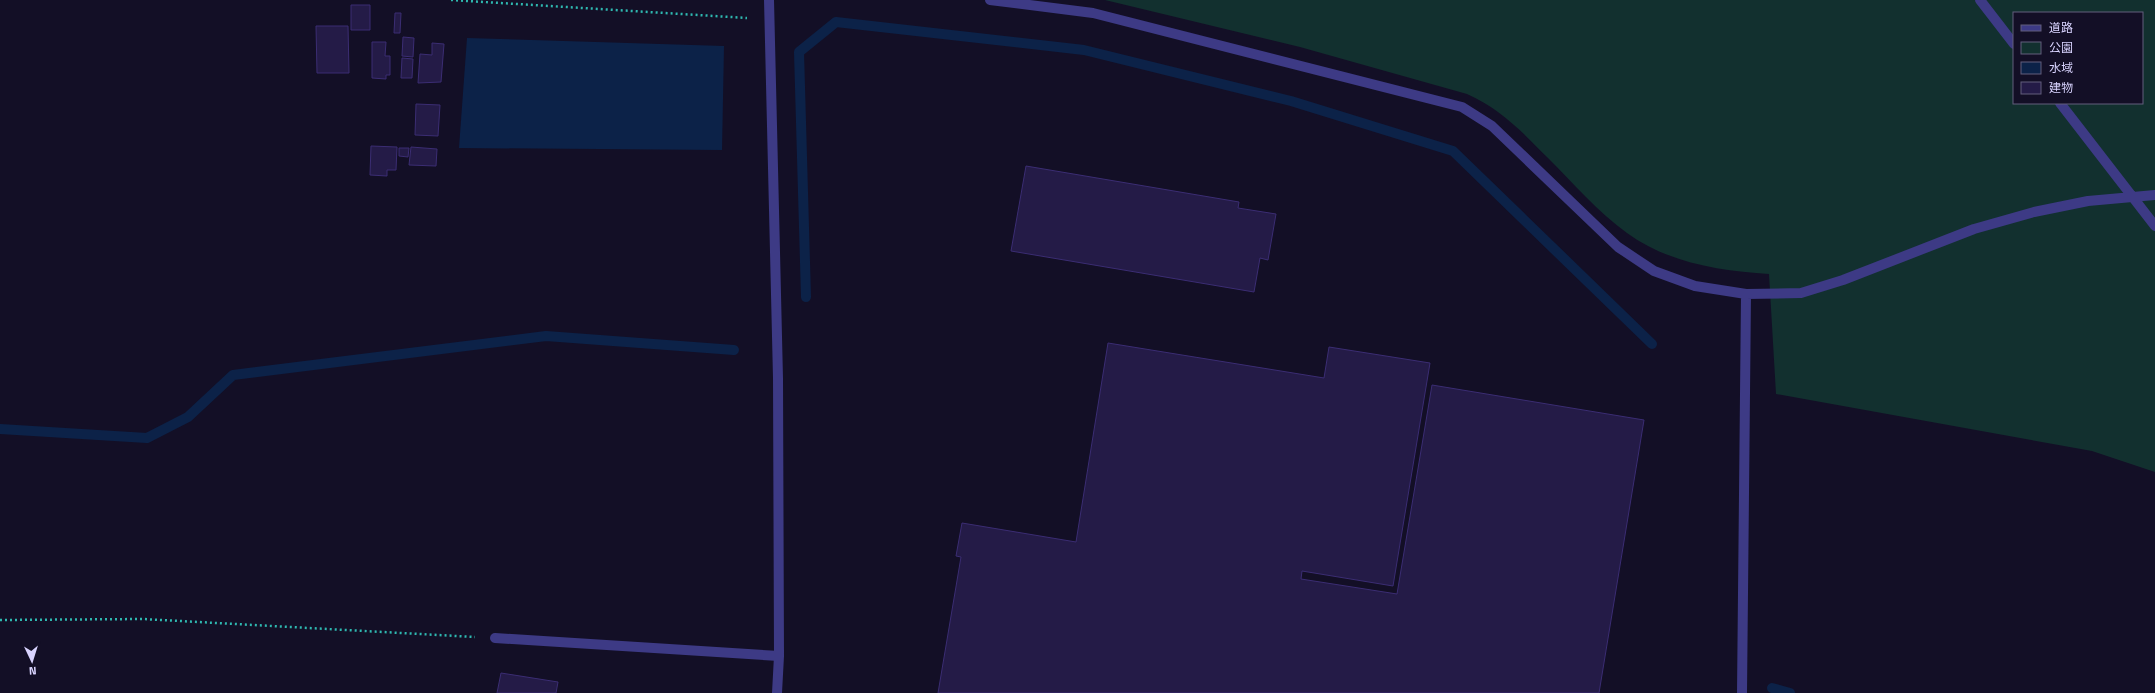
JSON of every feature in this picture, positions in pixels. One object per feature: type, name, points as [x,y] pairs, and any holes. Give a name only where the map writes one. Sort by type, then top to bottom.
[{"type":"street","points":[[770,0],[778,378],[779,656],[777,693]]},
{"type":"street","points":[[990,0],[1093,13],[1462,108],[1492,126],[1618,247],[1654,271],[1694,286],[1746,294],[1801,293],[1843,280],[1974,229],[2034,212],[2088,201],[2155,195]]},
{"type":"street","points":[[1980,0],[2013,43]]},
{"type":"street","points":[[2061,104],[2155,226]]},
{"type":"street","points":[[1742,693],[1746,294]]},
{"type":"street","points":[[495,638],[779,656]]},
{"type":"path","points":[[451,0],[770,20]]},
{"type":"path","points":[[0,620],[143,619],[495,638]]},
{"type":"green space","points":[[1105,0],[2155,0],[2155,472],[2092,451],[1776,394],[1769,274],[1732,271],[1695,264],[1660,252],[1643,243],[1616,225],[1606,216],[1529,139],[1501,114],[1467,94],[1300,47]]},
{"type":"water","points":[[467,38],[724,46],[722,150],[459,148]]},
{"type":"building","points":[[351,5],[370,5],[370,30],[351,30]]},
{"type":"building","points":[[395,13],[401,13],[400,33],[394,33]]},
{"type":"building","points":[[316,26],[348,26],[349,73],[317,73]]},
{"type":"building","points":[[403,37],[414,38],[413,57],[402,56]]},
{"type":"building","points":[[372,42],[386,42],[385,56],[390,56],[390,75],[386,75],[386,79],[372,78]]},
{"type":"building","points":[[432,43],[444,44],[441,82],[418,83],[420,54],[432,55]]},
{"type":"building","points":[[402,58],[413,59],[412,78],[401,78]]},
{"type":"building","points":[[416,104],[440,105],[438,136],[415,135]]},
{"type":"building","points":[[371,146],[397,147],[396,170],[387,170],[387,176],[370,175]]},
{"type":"building","points":[[411,147],[437,149],[436,166],[409,165]]},
{"type":"building","points":[[399,148],[409,148],[408,157],[399,156]]},
{"type":"building","points":[[1026,166],[1239,202],[1238,208],[1276,214],[1268,260],[1260,258],[1254,292],[1011,251]]},
{"type":"building","points":[[1108,343],[1324,378],[1329,347],[1430,363],[1393,586],[1302,571],[1301,579],[1397,594],[1432,385],[1644,420],[1599,693],[938,693],[961,557],[956,556],[962,523],[1076,542]]},
{"type":"building","points":[[501,673],[558,682],[556,693],[497,693]]},
{"type":"waterway","points":[[806,297],[799,52],[836,22],[1084,50],[1291,101],[1453,151],[1652,344]]},
{"type":"waterway","points":[[0,429],[147,438],[188,417],[233,375],[546,336],[734,350]]},
{"type":"waterway","points":[[1772,688],[1790,693]]}]
